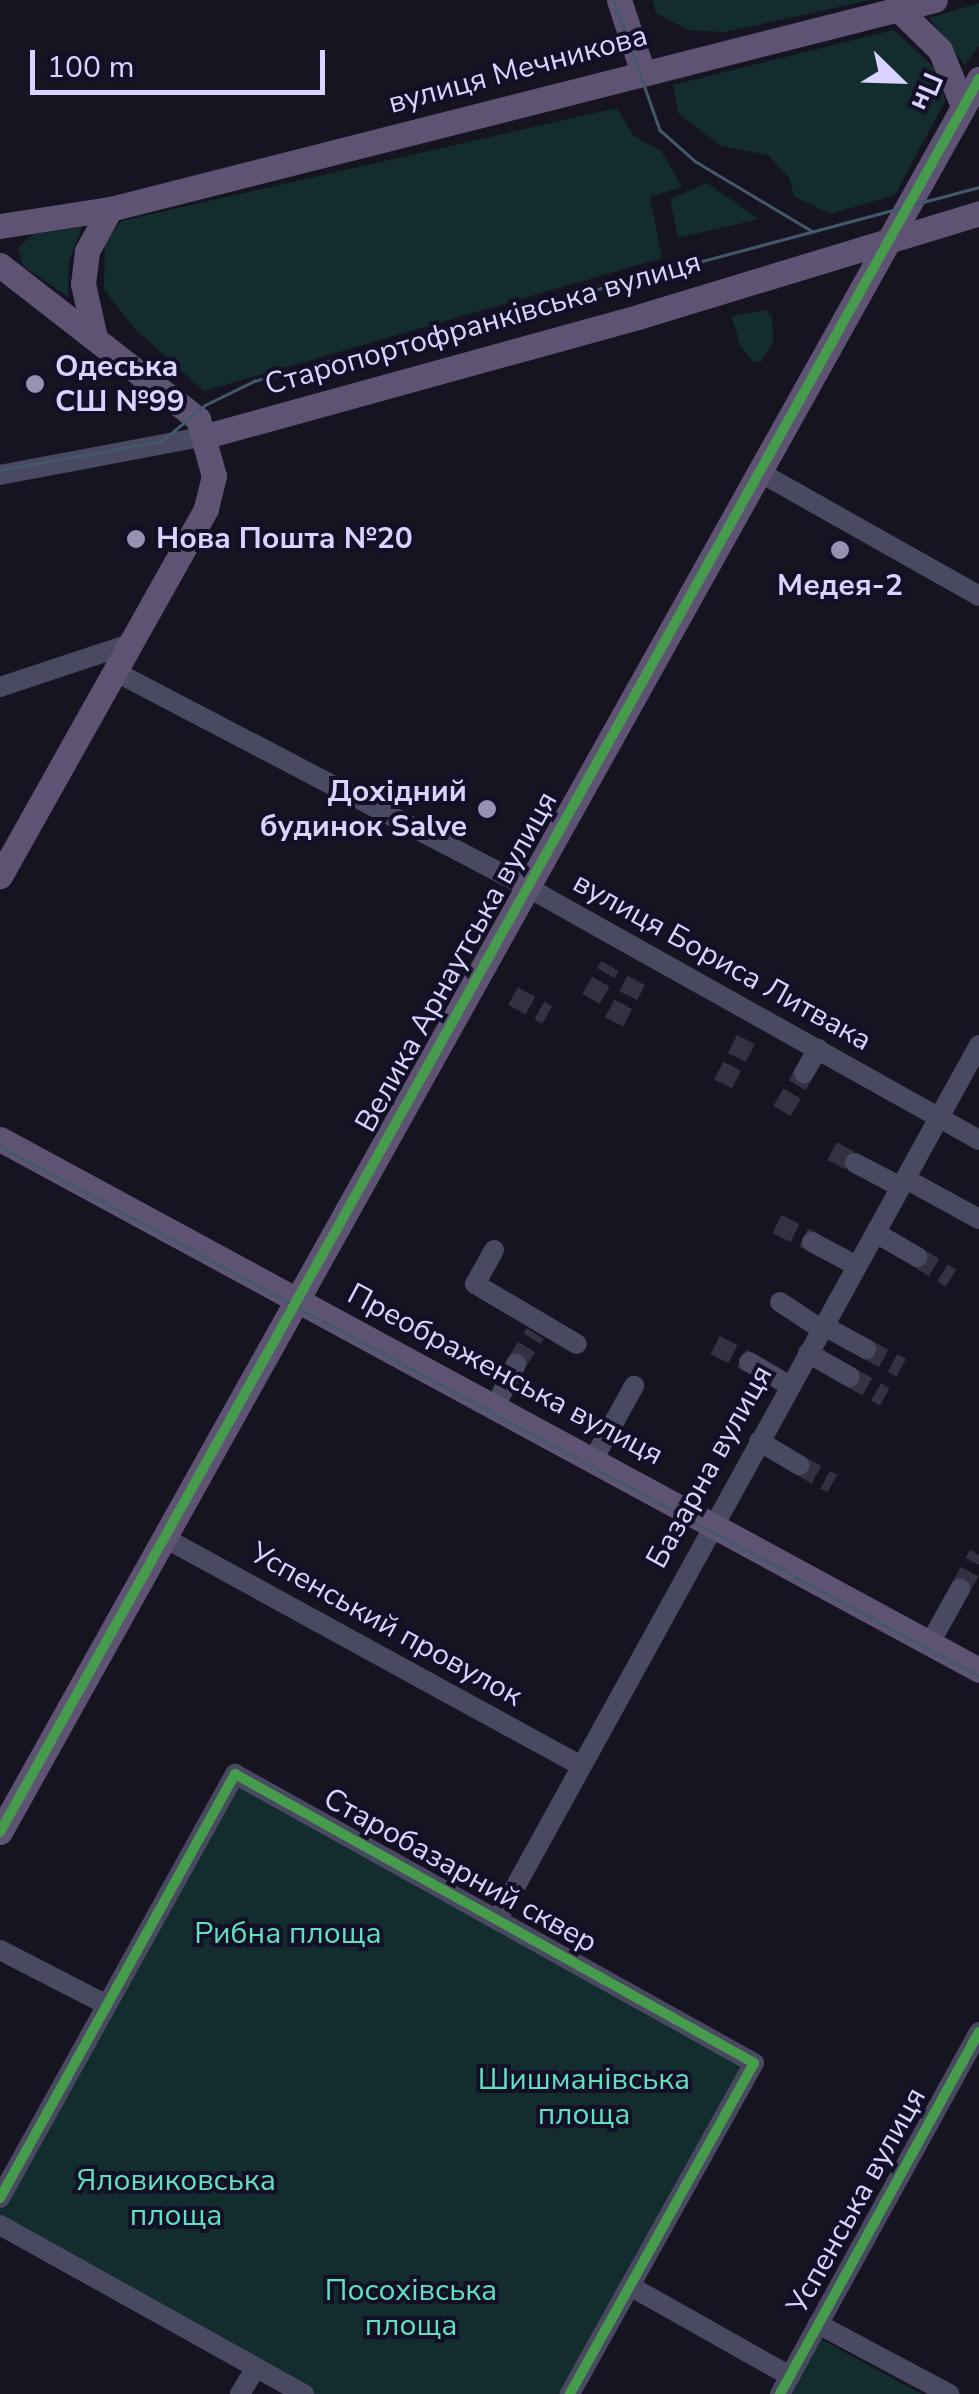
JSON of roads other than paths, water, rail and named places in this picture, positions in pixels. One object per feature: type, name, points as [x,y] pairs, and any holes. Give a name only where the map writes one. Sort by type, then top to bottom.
[{"type":"main road","points":[[618,0],[642,70]]},
{"type":"main road","name":"вулиця Мечникова","points":[[0,226],[110,209],[642,70],[935,0]]},
{"type":"main road","points":[[899,10],[940,50],[960,111]]},
{"type":"main road","name":"Велика Арнаутська вулиця","points":[[0,1832],[979,79]]},
{"type":"main road","points":[[95,338],[85,268],[110,209]]},
{"type":"main road","name":"Старопортофранківська вулиця","points":[[206,436],[979,213]]},
{"type":"main road","points":[[0,265],[198,419],[206,436],[214,476],[206,508],[0,876]]},
{"type":"main road","name":"Преображенська вулиця","points":[[0,1139],[979,1670]]},
{"type":"street","name":"Старопортофранківська вулиця","points":[[0,475],[206,436]]},
{"type":"street","points":[[761,472],[979,596]]},
{"type":"street","points":[[0,687],[132,643]]},
{"type":"street","name":"вулиця Бориса Литвака","points":[[116,672],[527,887],[756,1025],[818,1049],[979,1140]]},
{"type":"street","name":"Базарна вулиця","points":[[497,1920],[979,1045]]},
{"type":"street","points":[[804,1073],[818,1049]]},
{"type":"street","points":[[855,1163],[979,1219]]},
{"type":"street","points":[[876,1234],[917,1257]]},
{"type":"street","points":[[812,1242],[857,1266]]},
{"type":"street","points":[[494,1250],[474,1284],[538,1328],[577,1344]]},
{"type":"street","points":[[780,1302],[822,1328],[866,1348]]},
{"type":"street","points":[[808,1353],[850,1377]]},
{"type":"street","points":[[748,1362],[790,1386]]},
{"type":"street","points":[[495,1407],[516,1364]]},
{"type":"street","points":[[594,1460],[634,1386]]},
{"type":"street","points":[[759,1441],[799,1465]]},
{"type":"street","name":"Успенський провулок","points":[[162,1537],[580,1766]]},
{"type":"street","points":[[930,1643],[960,1588]]},
{"type":"street","name":"Старобазарний сквер","points":[[0,2198],[234,1774],[754,2062],[570,2394]]},
{"type":"street","points":[[0,1950],[107,2005]]},
{"type":"street","name":"Успенська вулиця","points":[[785,2385],[979,2032]]},
{"type":"street","points":[[0,2225],[304,2394]]},
{"type":"street","points":[[630,2286],[785,2385]]},
{"type":"street","points":[[818,2324],[949,2394]]},
{"type":"street","points":[[240,2394],[256,2367]]},
{"type":"tunnel","points":[[591,999],[610,966]]},
{"type":"tunnel","points":[[614,1022],[636,981]]},
{"type":"tunnel","points":[[513,996],[547,1015]]},
{"type":"tunnel","points":[[723,1084],[750,1032]]},
{"type":"tunnel","points":[[782,1111],[804,1073]]},
{"type":"tunnel","points":[[832,1151],[855,1163]]},
{"type":"tunnel","points":[[777,1224],[812,1242]]},
{"type":"tunnel","points":[[917,1257],[951,1278]]},
{"type":"tunnel","points":[[516,1364],[535,1333]]},
{"type":"tunnel","points":[[715,1345],[749,1362]]},
{"type":"tunnel","points":[[866,1349],[901,1368]]},
{"type":"tunnel","points":[[850,1377],[885,1397]]},
{"type":"tunnel","points":[[799,1465],[832,1483]]},
{"type":"tunnel","points":[[960,1589],[979,1555]]},
{"type":"tram line","points":[[614,0],[660,130],[695,161],[812,231]]},
{"type":"tram line","points":[[0,470],[162,441],[205,405],[254,381],[979,187]]},
{"type":"tram line","points":[[0,1146],[979,1676]]},
{"type":"place","name":"Одеська СШ №99","points":[[35,384]]},
{"type":"place","name":"Нова Пошта №20","points":[[136,539]]},
{"type":"place","name":"Медея-2","points":[[840,550]]},
{"type":"place","name":"Дохідний будинок Salve","points":[[487,809]]},
{"type":"park label","name":"Рибна площа","points":[[288,1934]]},
{"type":"park label","name":"Шишманівська площа","points":[[584,2097]]},
{"type":"park label","name":"Яловиковська площа","points":[[176,2198]]},
{"type":"park label","name":"Посохівська площа","points":[[411,2308]]}]
